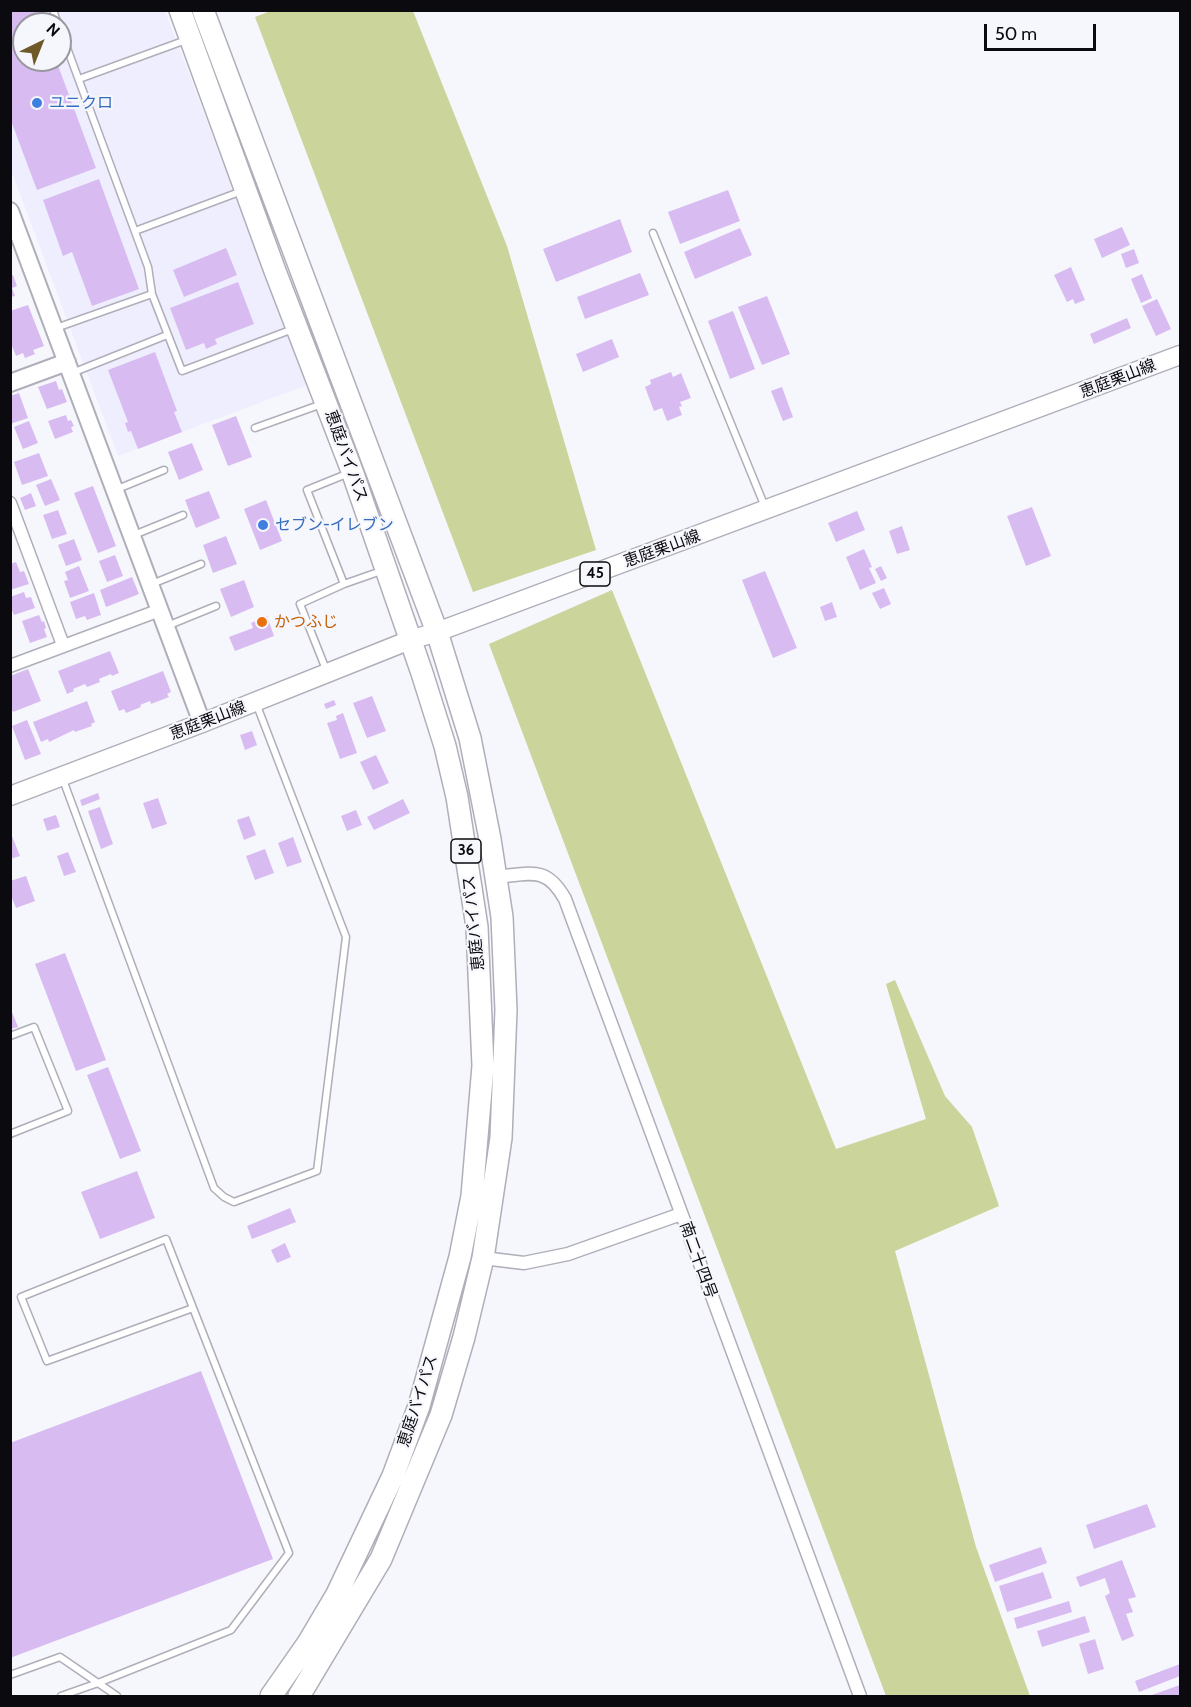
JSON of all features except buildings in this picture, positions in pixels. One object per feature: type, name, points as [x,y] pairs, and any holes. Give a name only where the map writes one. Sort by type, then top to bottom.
[{"type":"highway","name":"恵庭バイパス","points":[[180,10],[352,471],[445,746],[457,797],[477,927],[483,1066],[472,1196],[460,1257],[419,1406],[393,1476],[337,1594],[308,1643],[271,1696]]},
{"type":"highway","name":"恵庭バイパス","points":[[203,10],[437,632],[470,738],[502,917],[506,1010],[501,1138],[483,1258],[464,1337],[441,1415],[381,1558],[299,1696]]},
{"type":"main road","name":"恵庭栗山線","points":[[10,796],[410,640],[437,632],[1180,355]]},
{"type":"street","points":[[10,211],[202,723]]},
{"type":"street","points":[[10,383],[69,368]]},
{"type":"street","points":[[10,503],[63,645]]},
{"type":"street","points":[[10,666],[160,610]]},
{"type":"street","name":"南二十四号","points":[[496,877],[539,873],[550,880],[565,899],[860,1696]]},
{"type":"street","points":[[483,1258],[524,1263],[568,1254],[681,1214]]},
{"type":"lane","points":[[79,79],[190,38]]},
{"type":"lane","points":[[72,61],[148,267],[152,294],[182,371],[297,328]]},
{"type":"lane","points":[[135,231],[246,190]]},
{"type":"lane","points":[[653,233],[766,510]]},
{"type":"lane","points":[[54,328],[152,294]]},
{"type":"lane","points":[[69,368],[167,335]]},
{"type":"lane","points":[[255,428],[326,402]]},
{"type":"lane","points":[[115,490],[164,470]]},
{"type":"lane","points":[[344,584],[307,490],[352,471]]},
{"type":"lane","points":[[132,535],[183,515]]},
{"type":"lane","points":[[150,585],[201,564]]},
{"type":"lane","points":[[327,674],[300,604],[344,584],[386,569]]},
{"type":"lane","points":[[166,627],[216,606]]},
{"type":"lane","points":[[61,776],[214,1188],[234,1202],[317,1170],[346,937],[255,702]]},
{"type":"lane","points":[[10,1036],[34,1027],[68,1111],[10,1134]]},
{"type":"lane","points":[[62,1696],[231,1630],[289,1553],[194,1308],[166,1239],[21,1297],[47,1361],[194,1308]]},
{"type":"lane","points":[[10,1675],[60,1657],[117,1696]]},
{"type":"shaded area","points":[[11,11],[165,11],[307,385],[118,456],[11,170]]},
{"type":"green space","points":[[273,10],[413,11],[507,246],[596,550],[473,592],[255,17]]},
{"type":"green space","points":[[612,590],[836,1149],[926,1119],[886,984],[895,980],[945,1096],[972,1127],[999,1206],[895,1251],[976,1547],[1030,1696],[886,1696],[489,644]]},
{"type":"place","name":"ユニクロ","points":[[37,103]]},
{"type":"place","name":"セブン-イレブン","points":[[263,525]]},
{"type":"place","name":"かつふじ","points":[[262,622]]}]
